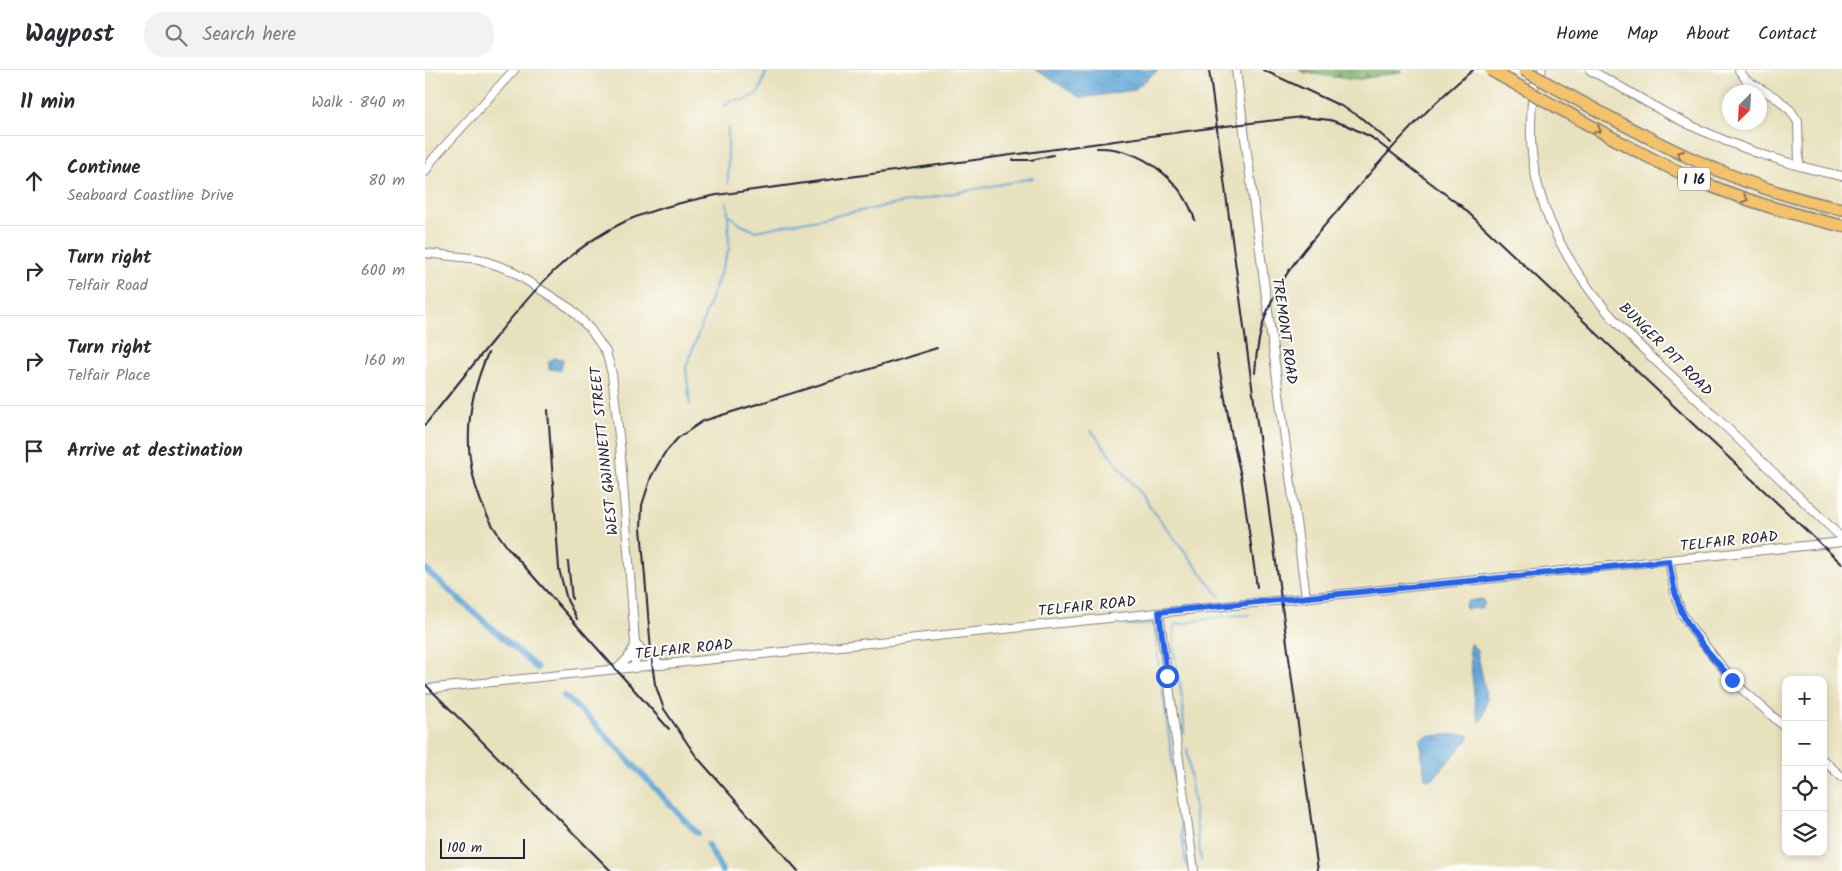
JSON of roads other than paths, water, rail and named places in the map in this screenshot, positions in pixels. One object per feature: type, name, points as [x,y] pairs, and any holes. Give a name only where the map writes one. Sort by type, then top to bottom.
[{"type":"highway","name":"I 16","points":[[1489,70],[1648,157],[1711,186],[1779,210],[1842,226]]},
{"type":"highway","name":"I 16","points":[[1524,70],[1663,146],[1731,177],[1842,209]]},
{"type":"street","points":[[425,172],[433,159],[514,70]]},
{"type":"street","name":"TREMONT ROAD","points":[[1236,70],[1306,597]]},
{"type":"street","name":"BUNGER PIT ROAD","points":[[1542,70],[1533,89],[1532,112],[1532,155],[1540,197],[1550,222],[1583,278],[1623,329],[1842,538]]},
{"type":"street","points":[[1590,70],[1667,113],[1727,141],[1799,165],[1842,176]]},
{"type":"street","points":[[1739,70],[1745,80],[1778,99],[1791,111],[1797,122],[1799,165]]},
{"type":"street","name":"WEST GWINNETT STREET","points":[[425,253],[479,259],[511,270],[571,308],[591,329],[606,352],[612,374],[620,445],[637,667]]},
{"type":"street","name":"TELFAIR ROAD","points":[[425,689],[1842,542]]},
{"type":"street","points":[[1669,561],[1681,612],[1694,632],[1735,684],[1782,725]]},
{"type":"street","points":[[1159,612],[1194,871]]},
{"type":"street","points":[[617,670],[628,658],[635,642],[648,657],[663,665]]},
{"type":"street","points":[[1827,764],[1842,777]]},
{"type":"water","points":[[1036,70],[1158,70],[1134,90],[1081,98]]},
{"type":"water","points":[[554,358],[563,359],[561,370],[549,369],[549,361]]},
{"type":"water","points":[[1482,599],[1485,604],[1481,608],[1466,609],[1465,605],[1468,601]]},
{"type":"water","points":[[1471,643],[1477,651],[1487,699],[1484,715],[1480,722],[1476,712],[1469,647]]},
{"type":"water","points":[[1469,735],[1468,739],[1432,780],[1425,778],[1420,740],[1427,736]]},
{"type":"waterway","points":[[725,106],[730,100],[745,100],[759,92],[767,70]]},
{"type":"waterway","points":[[728,128],[728,183]]},
{"type":"waterway","points":[[727,202],[728,214],[741,225],[755,231],[1033,178]]},
{"type":"waterway","points":[[690,405],[686,368],[729,249],[728,215]]},
{"type":"waterway","points":[[1091,430],[1220,597]]},
{"type":"waterway","points":[[425,569],[537,668]]},
{"type":"waterway","points":[[1184,734],[1183,703],[1174,651],[1174,625],[1225,616],[1250,615]]},
{"type":"waterway","points":[[1127,626],[1154,624],[1159,665]]},
{"type":"waterway","points":[[1162,684],[1178,803]]},
{"type":"waterway","points":[[564,696],[591,720],[697,833]]},
{"type":"waterway","points":[[1187,749],[1201,860]]},
{"type":"waterway","points":[[1180,820],[1186,865]]},
{"type":"waterway","points":[[708,845],[722,871]]},
{"type":"railway","points":[[1209,70],[1318,871]]},
{"type":"railway","points":[[1263,70],[1359,116],[1391,143]]},
{"type":"railway","points":[[1255,373],[1259,340],[1269,307],[1276,292],[1302,252],[1405,134],[1473,70]]},
{"type":"railway","points":[[425,425],[523,304],[569,258],[605,232],[637,216],[705,197],[1302,117],[1330,120],[1346,125],[1371,137],[1462,207]]},
{"type":"railway","points":[[1097,148],[1129,153],[1158,169],[1170,179],[1180,192],[1189,205],[1195,220]]},
{"type":"railway","points":[[1013,160],[1031,160],[1053,155]]},
{"type":"railway","points":[[1458,203],[1842,564]]},
{"type":"railway","points":[[798,871],[696,756],[664,709],[655,684],[652,663],[641,528],[642,505],[651,477],[664,454],[678,438],[703,421],[937,348]]},
{"type":"railway","points":[[488,353],[478,378],[469,429],[469,454],[481,502],[508,548],[669,729]]},
{"type":"railway","points":[[1217,355],[1241,476],[1257,587]]},
{"type":"railway","points":[[548,410],[559,569],[567,600],[577,619]]},
{"type":"railway","points":[[568,562],[572,599]]},
{"type":"railway","points":[[425,684],[611,871]]}]
